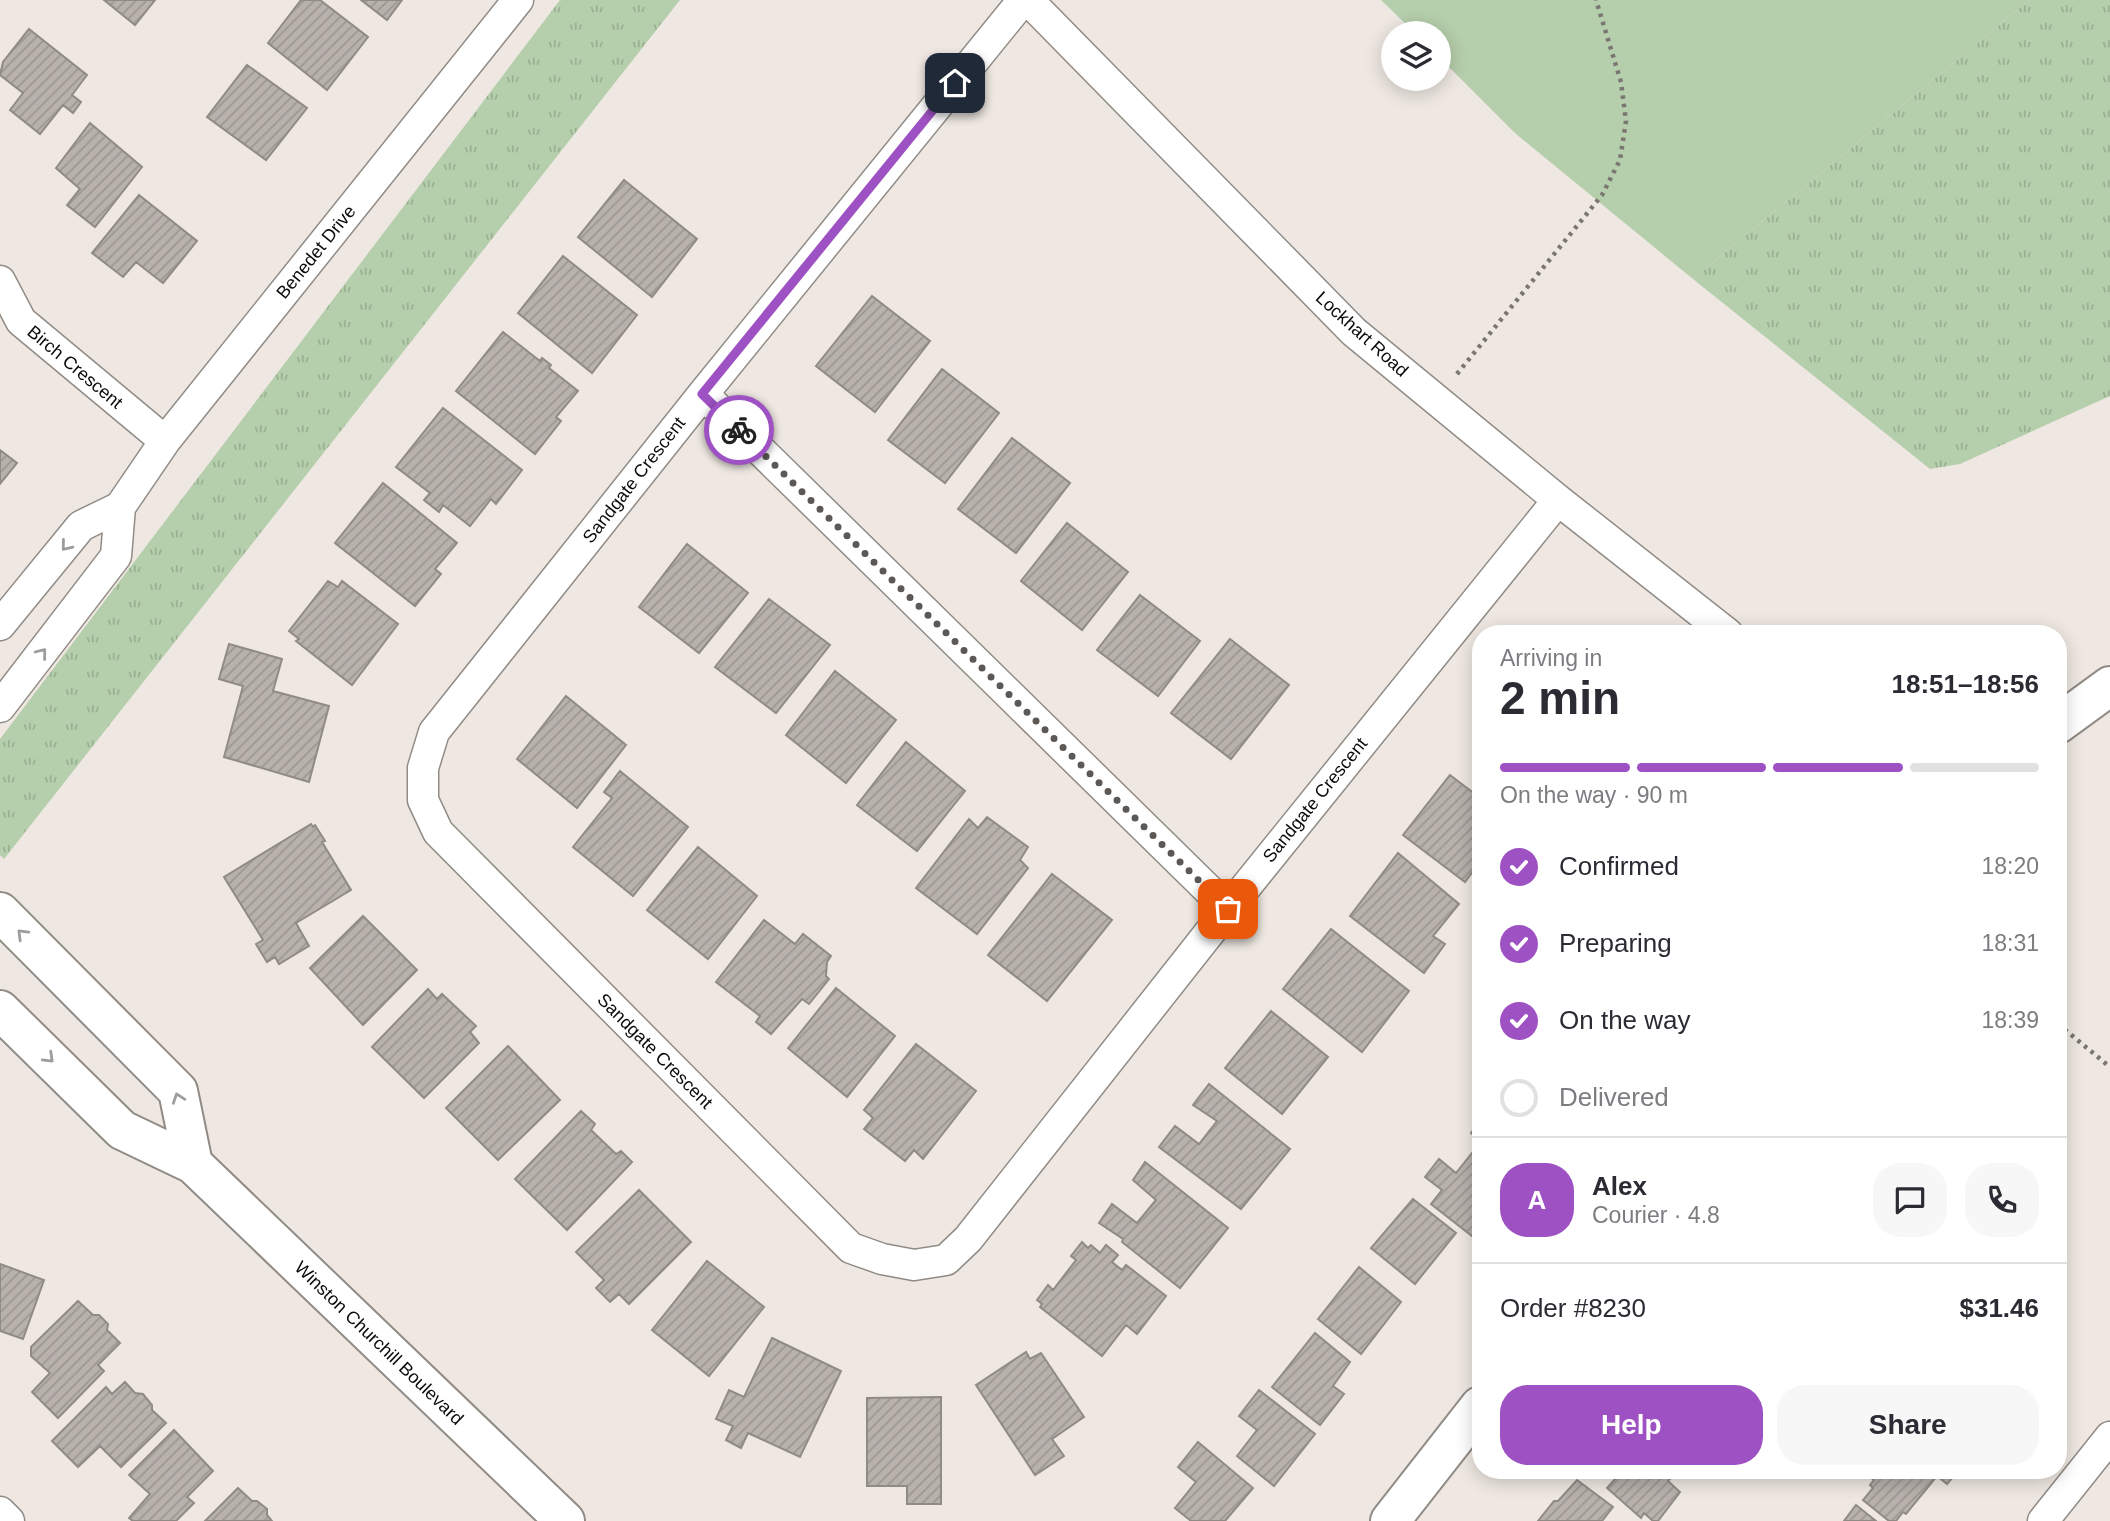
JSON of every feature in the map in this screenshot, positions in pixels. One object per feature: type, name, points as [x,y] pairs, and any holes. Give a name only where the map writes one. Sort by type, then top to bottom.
[{"type":"main road","points":[[2067,717],[2110,686]]},
{"type":"main road","points":[[0,912],[178,1091],[193,1164]]},
{"type":"main road","name":"Winston Churchill Boulevard","points":[[0,1010],[122,1130],[193,1164],[565,1521]]},
{"type":"main road","points":[[1390,1521],[1472,1416]]},
{"type":"street","name":"Benedet Drive","points":[[0,707],[116,556],[120,508],[165,441],[518,0]]},
{"type":"street","name":"Sandgate Crescent","points":[[1025,0],[702,394],[434,732],[423,768],[423,800],[438,832],[851,1248],[882,1259],[914,1265],[946,1260],[968,1239],[1228,909],[1559,500]]},
{"type":"street","name":"Lockhart Road","points":[[1025,0],[1354,332],[1717,625]]},
{"type":"street","name":"Birch Crescent","points":[[0,281],[21,321],[165,441]]},
{"type":"street","points":[[702,394],[1228,909]]},
{"type":"street","points":[[0,625],[81,526],[120,508]]},
{"type":"street","points":[[2043,1521],[2110,1437]]},
{"type":"street","points":[[0,1512],[9,1521]]},
{"type":"path","points":[[1436,400],[1602,195],[1620,160],[1626,121],[1625,108],[1621,82],[1597,0]]},
{"type":"path","points":[[2067,1031],[2110,1067]]},
{"type":"green space","points":[[560,0],[680,0],[4,859],[0,855],[0,739]]},
{"type":"green space","points":[[1381,0],[2029,0],[1693,279],[1516,134],[1451,69],[1451,21],[1403,21]]},
{"type":"green space","points":[[2029,0],[2110,0],[2110,396],[1960,464],[1930,469],[1693,279]]},
{"type":"building","points":[[104,0],[155,0],[135,25]]},
{"type":"building","points":[[301,0],[320,0],[368,37],[327,90],[268,43]]},
{"type":"building","points":[[361,0],[402,0],[387,20]]},
{"type":"building","points":[[29,29],[87,75],[72,95],[81,102],[73,113],[63,105],[40,134],[10,110],[23,93],[0,75],[3,62]]},
{"type":"building","points":[[247,65],[307,108],[266,160],[207,117]]},
{"type":"building","points":[[90,123],[142,167],[95,227],[67,205],[80,189],[56,168]]},
{"type":"building","points":[[624,180],[697,239],[652,297],[578,237]]},
{"type":"building","points":[[139,195],[197,241],[163,283],[136,262],[123,277],[92,253]]},
{"type":"building","points":[[563,256],[637,315],[592,373],[518,313]]},
{"type":"building","points":[[872,296],[930,341],[875,412],[816,366]]},
{"type":"building","points":[[503,332],[540,361],[542,358],[551,365],[549,368],[578,391],[556,417],[561,421],[535,454],[456,391]]},
{"type":"building","points":[[942,369],[999,413],[945,483],[888,440]]},
{"type":"building","points":[[443,408],[522,470],[496,504],[491,499],[470,526],[443,505],[439,512],[424,500],[430,493],[396,467]]},
{"type":"building","points":[[1012,438],[1070,483],[1016,553],[958,509]]},
{"type":"building","points":[[0,450],[17,463],[0,484]]},
{"type":"building","points":[[383,483],[457,543],[435,569],[441,574],[415,606],[335,543]]},
{"type":"building","points":[[1067,523],[1128,572],[1082,630],[1021,581]]},
{"type":"building","points":[[687,544],[748,593],[699,653],[639,607]]},
{"type":"building","points":[[328,581],[338,587],[342,581],[398,624],[352,685],[296,641],[299,639],[289,631]]},
{"type":"building","points":[[1140,595],[1200,641],[1158,696],[1097,650]]},
{"type":"building","points":[[769,599],[830,645],[776,713],[715,667]]},
{"type":"building","points":[[1230,639],[1289,685],[1231,759],[1171,713]]},
{"type":"building","points":[[229,644],[282,659],[273,691],[329,706],[309,782],[224,757],[243,686],[219,679]]},
{"type":"building","points":[[835,671],[896,720],[846,783],[786,735]]},
{"type":"building","points":[[566,696],[626,745],[577,808],[517,759]]},
{"type":"building","points":[[906,742],[965,791],[917,851],[857,805]]},
{"type":"building","points":[[620,771],[688,827],[633,896],[573,847],[612,798],[604,792]]},
{"type":"building","points":[[1450,775],[1472,792],[1472,873],[1465,882],[1403,835]]},
{"type":"building","points":[[987,817],[1028,847],[1020,860],[1028,868],[977,934],[916,888],[969,819],[978,828]]},
{"type":"building","points":[[311,824],[313,827],[315,825],[325,841],[322,842],[351,890],[296,923],[309,946],[279,964],[275,957],[267,962],[256,944],[263,940],[224,877]]},
{"type":"building","points":[[698,847],[757,896],[708,959],[647,910]]},
{"type":"building","points":[[1398,853],[1459,904],[1433,936],[1445,944],[1424,973],[1350,916]]},
{"type":"building","points":[[1052,874],[1112,920],[1047,1001],[988,955]]},
{"type":"building","points":[[363,916],[417,970],[363,1025],[310,968]]},
{"type":"building","points":[[764,920],[795,944],[803,934],[831,956],[827,962],[826,976],[829,979],[809,1004],[802,999],[771,1034],[756,1022],[760,1016],[716,982]]},
{"type":"building","points":[[1331,929],[1409,991],[1362,1052],[1283,989]]},
{"type":"building","points":[[836,988],[895,1036],[847,1097],[788,1048]]},
{"type":"building","points":[[428,989],[437,999],[442,994],[476,1026],[470,1032],[479,1043],[424,1098],[372,1047]]},
{"type":"building","points":[[1271,1011],[1328,1057],[1282,1114],[1225,1068]]},
{"type":"building","points":[[916,1044],[976,1091],[923,1159],[914,1150],[905,1161],[864,1129],[873,1118],[864,1110]]},
{"type":"building","points":[[508,1046],[560,1100],[498,1160],[446,1108]]},
{"type":"building","points":[[1209,1084],[1290,1149],[1241,1209],[1159,1147],[1175,1126],[1199,1144],[1217,1121],[1193,1105]]},
{"type":"building","points":[[581,1111],[595,1124],[591,1130],[616,1154],[621,1151],[632,1162],[567,1230],[515,1179]]},
{"type":"building","points":[[1472,1153],[1472,1236],[1431,1204],[1442,1190],[1425,1177],[1439,1159],[1456,1173]]},
{"type":"building","points":[[1145,1162],[1228,1228],[1180,1288],[1122,1242],[1123,1239],[1099,1223],[1112,1204],[1137,1223],[1156,1200],[1133,1180]]},
{"type":"building","points":[[639,1190],[691,1242],[629,1304],[619,1294],[610,1302],[596,1288],[604,1280],[576,1252]]},
{"type":"building","points":[[1413,1199],[1456,1233],[1415,1284],[1371,1248]]},
{"type":"building","points":[[1082,1242],[1088,1248],[1091,1245],[1100,1253],[1106,1245],[1118,1255],[1112,1262],[1122,1270],[1126,1265],[1166,1296],[1137,1334],[1126,1325],[1102,1356],[1040,1307],[1042,1304],[1037,1300],[1048,1285],[1053,1290],[1076,1260],[1071,1256]]},
{"type":"building","points":[[707,1261],[764,1307],[709,1376],[652,1330]]},
{"type":"building","points":[[0,1264],[44,1280],[23,1339],[0,1331]]},
{"type":"building","points":[[1359,1267],[1401,1302],[1361,1354],[1318,1319]]},
{"type":"building","points":[[78,1301],[108,1324],[107,1330],[120,1343],[98,1365],[104,1371],[58,1418],[32,1392],[50,1373],[31,1356],[31,1347]]},
{"type":"building","points":[[1315,1333],[1350,1362],[1333,1386],[1344,1394],[1320,1425],[1272,1387]]},
{"type":"building","points":[[772,1338],[841,1371],[800,1457],[748,1433],[741,1448],[726,1440],[733,1426],[716,1419],[729,1390],[744,1397]]},
{"type":"building","points":[[1026,1352],[1030,1359],[1041,1353],[1084,1417],[1052,1439],[1064,1456],[1035,1475],[976,1385]]},
{"type":"building","points":[[125,1382],[135,1393],[143,1394],[152,1405],[152,1410],[166,1423],[121,1467],[100,1446],[78,1467],[52,1441],[106,1387],[112,1394]]},
{"type":"building","points":[[1259,1390],[1315,1434],[1274,1486],[1237,1456],[1257,1430],[1239,1416]]},
{"type":"building","points":[[941,1397],[941,1504],[907,1504],[907,1486],[867,1486],[867,1398]]},
{"type":"building","points":[[174,1430],[213,1471],[187,1497],[194,1503],[176,1521],[133,1521],[129,1518],[150,1494],[129,1475]]},
{"type":"building","points":[[1198,1442],[1253,1488],[1225,1521],[1191,1521],[1175,1508],[1196,1482],[1178,1467]]},
{"type":"building","points":[[1615,1479],[1670,1479],[1668,1481],[1680,1492],[1658,1521],[1653,1521],[1644,1513],[1641,1518],[1607,1488]]},
{"type":"building","points":[[1935,1479],[1906,1514],[1903,1512],[1896,1521],[1889,1521],[1863,1500],[1873,1488],[1870,1485],[1874,1480]]},
{"type":"building","points":[[1577,1480],[1613,1507],[1602,1521],[1538,1521],[1554,1501],[1558,1501]]},
{"type":"building","points":[[238,1488],[252,1501],[257,1501],[267,1509],[267,1515],[272,1521],[205,1521]]},
{"type":"building","points":[[1856,1505],[1876,1521],[1844,1521]]},
{"type":"way so far","points":[[739,430],[1228,909]]},
{"type":"route","points":[[739,430],[702,394],[955,83]]}]
